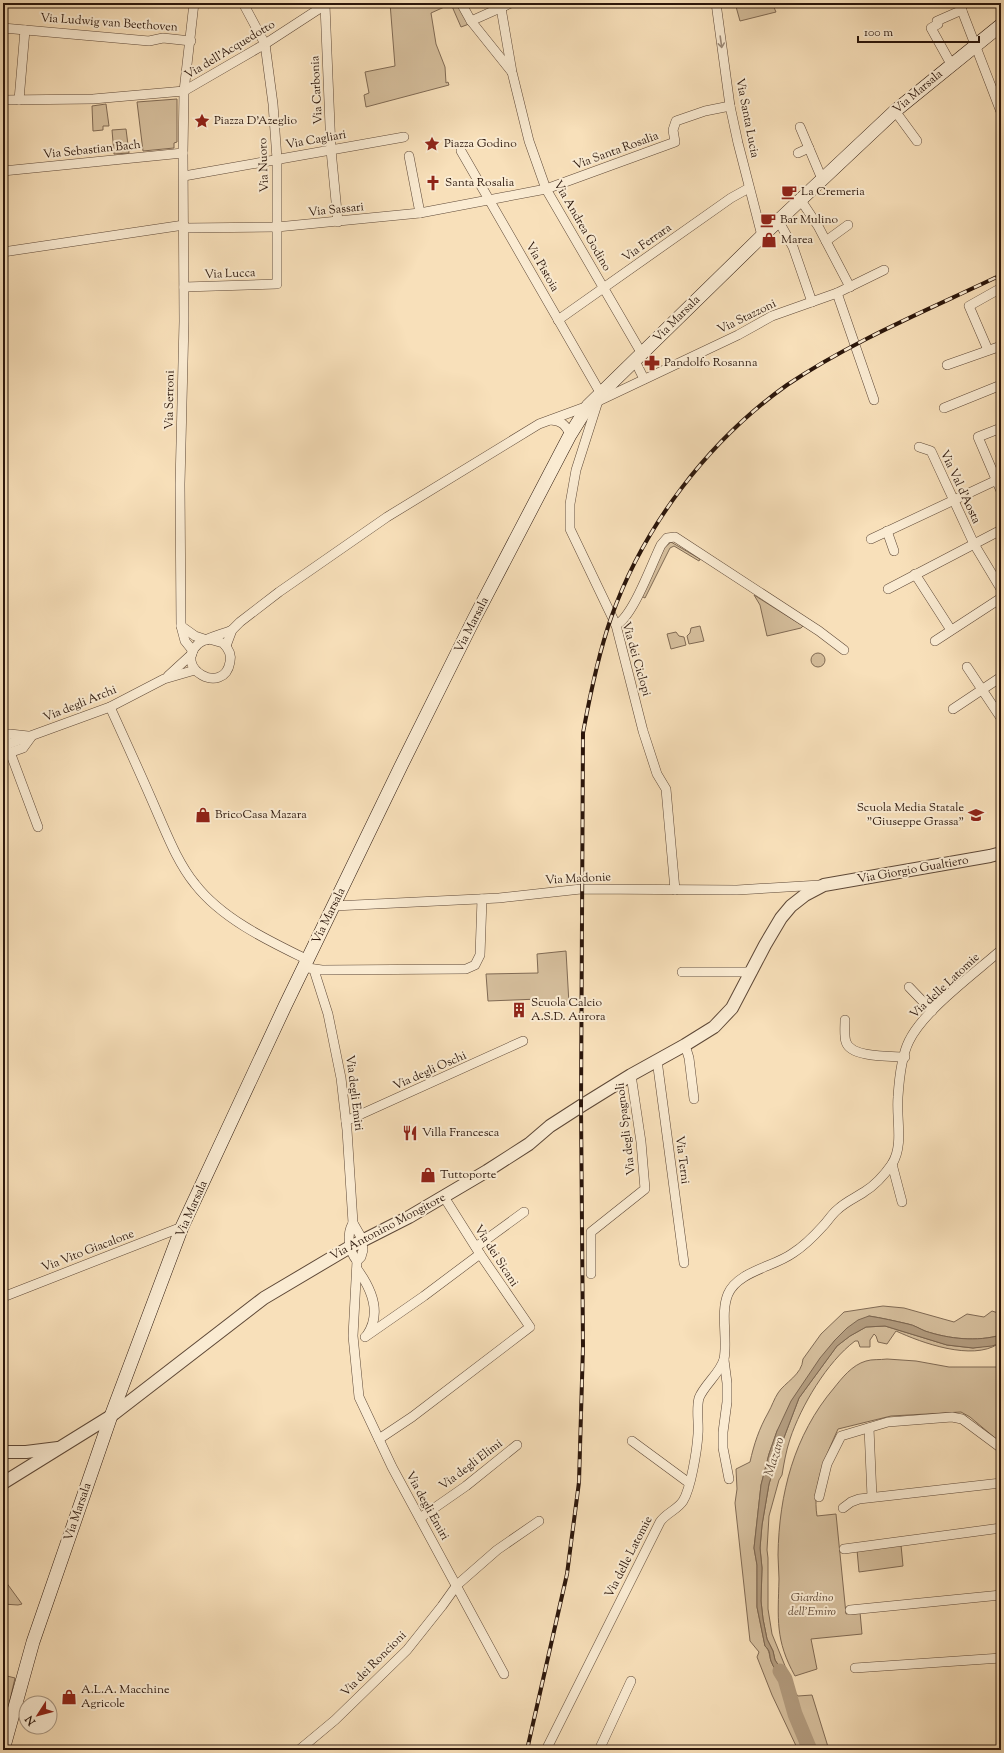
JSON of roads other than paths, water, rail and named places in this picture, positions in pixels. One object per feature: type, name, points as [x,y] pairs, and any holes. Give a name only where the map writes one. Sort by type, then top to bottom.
[{"type":"main road","name":"Via Marsala","points":[[3,1750],[33,1642],[111,1416],[182,1227],[309,966],[334,906],[474,619],[570,435],[597,399],[800,199],[895,111],[951,64],[1001,25]]},
{"type":"street","points":[[184,176],[184,90],[194,3]]},
{"type":"street","name":"Via Nuoro","points":[[243,3],[265,44],[273,104],[277,160],[277,284]]},
{"type":"street","points":[[461,3],[471,21],[512,72]]},
{"type":"street","points":[[471,21],[511,3]]},
{"type":"street","name":"Via Santa Lucia","points":[[716,3],[730,106],[762,236]]},
{"type":"street","name":"Via dell'Acquedotto","points":[[184,90],[265,44],[326,4]]},
{"type":"street","name":"Via Carbonia","points":[[326,4],[331,150],[338,222]]},
{"type":"street","points":[[951,64],[931,28],[938,24],[937,21],[961,7],[1001,112]]},
{"type":"street","name":"Via Andrea Godino","points":[[501,8],[512,72],[529,141],[546,189],[604,288],[638,358]]},
{"type":"street","name":"Via Ludwig van Beethoven","points":[[3,28],[149,41],[163,38],[190,41]]},
{"type":"street","points":[[19,100],[25,30]]},
{"type":"street","points":[[3,100],[93,99],[184,90]]},
{"type":"street","name":"Via Santa Rosalia","points":[[489,200],[546,189],[675,142],[673,130],[676,121],[705,111],[730,106]]},
{"type":"street","points":[[895,111],[918,141]]},
{"type":"street","points":[[800,127],[822,179]]},
{"type":"street","name":"Via Cagliari","points":[[184,176],[404,137]]},
{"type":"street","points":[[798,153],[808,148]]},
{"type":"street","name":"Via Pistoia","points":[[462,151],[558,320],[597,399]]},
{"type":"street","name":"Via Sebastian Bach","points":[[3,171],[183,153]]},
{"type":"street","points":[[409,156],[420,213]]},
{"type":"street","name":"Via Serroni","points":[[184,176],[184,287],[180,484],[181,626],[185,641],[193,653]]},
{"type":"street","name":"Via Ferrara","points":[[558,320],[731,198],[750,188]]},
{"type":"street","points":[[800,199],[826,241],[850,286]]},
{"type":"street","name":"Via Sassari","points":[[3,252],[184,226],[277,228],[420,213],[489,200]]},
{"type":"street","points":[[778,220],[792,247],[812,302]]},
{"type":"street","points":[[826,241],[848,225]]},
{"type":"street","name":"Via Stazzoni","points":[[232,630],[251,612],[387,517],[490,453],[550,420],[644,379],[738,335],[772,316],[837,293],[884,270]]},
{"type":"street","name":"Via Lucca","points":[[184,287],[277,284]]},
{"type":"street","points":[[988,350],[969,306],[1001,288]]},
{"type":"street","points":[[837,293],[874,400]]},
{"type":"street","points":[[947,365],[1001,346]]},
{"type":"street","points":[[638,358],[644,379]]},
{"type":"street","points":[[944,408],[1001,385]]},
{"type":"street","name":"Via dei Ciclopi","points":[[597,399],[576,470],[570,504],[570,529],[616,625],[643,730],[657,774],[666,789],[675,890]]},
{"type":"street","points":[[550,420],[560,421],[563,423],[570,435]]},
{"type":"street","points":[[1001,428],[978,437],[999,479],[1001,491]]},
{"type":"street","name":"Via Val d'Aosta","points":[[919,447],[931,451],[974,544],[1001,589]]},
{"type":"street","points":[[871,539],[999,479]]},
{"type":"street","points":[[888,589],[1001,530]]},
{"type":"street","points":[[887,531],[894,551]]},
{"type":"street","points":[[616,625],[622,623],[632,609],[661,545],[667,538],[675,537],[819,631],[844,650]]},
{"type":"street","points":[[915,574],[952,630]]},
{"type":"street","points":[[935,641],[1001,598]]},
{"type":"street","points":[[181,626],[195,636],[208,639],[218,640],[226,646],[231,659],[229,667],[223,674],[210,678],[202,676],[195,670],[192,662],[193,653],[198,644],[208,639],[232,630]]},
{"type":"street","points":[[226,646],[232,630]]},
{"type":"street","name":"Via degli Archi","points":[[164,679],[193,653]]},
{"type":"street","points":[[967,667],[1001,718]]},
{"type":"street","name":"Via degli Archi","points":[[32,736],[110,706],[164,679],[195,670]]},
{"type":"street","points":[[953,709],[1001,678]]},
{"type":"street","points":[[110,706],[179,860],[196,885],[235,920],[309,966],[466,969],[475,965],[480,955],[482,899]]},
{"type":"street","points":[[3,737],[10,734],[32,736]]},
{"type":"street","points":[[32,736],[23,748],[5,751],[38,827]]},
{"type":"street","name":"Via Giorgio Gualtiero","points":[[791,906],[804,895],[824,885],[1001,853]]},
{"type":"street","name":"Via Madonie","points":[[334,906],[482,899],[581,889],[737,890],[824,885]]},
{"type":"street","name":"Via Antonino Mongitore","points":[[3,1484],[111,1416],[264,1298],[350,1247],[444,1197],[529,1144],[550,1126],[632,1074],[714,1027],[732,1008],[773,931],[791,906]]},
{"type":"street","name":"Via delle Latomie","points":[[546,1750],[660,1522],[665,1515],[675,1510],[683,1501],[689,1483],[698,1435],[697,1408],[700,1396],[724,1360],[727,1296],[733,1285],[742,1278],[780,1262],[794,1253],[824,1226],[838,1208],[865,1191],[880,1178],[892,1164],[898,1147],[898,1097],[908,1042],[918,1027],[932,1011],[1001,950]]},
{"type":"street","name":"Via degli Emiri","points":[[309,966],[328,1014],[334,1038],[346,1121],[353,1223],[362,1241],[363,1250],[357,1265],[354,1306],[354,1343],[359,1397],[420,1518],[504,1674]]},
{"type":"street","points":[[682,972],[752,972]]},
{"type":"street","points":[[909,987],[932,1011]]},
{"type":"street","points":[[845,1020],[845,1041],[848,1047],[857,1052],[905,1057]]},
{"type":"street","name":"Via degli Oschi","points":[[346,1121],[523,1041]]},
{"type":"street","points":[[685,1045],[689,1058],[694,1099]]},
{"type":"street","name":"Via Terni","points":[[657,1060],[684,1263]]},
{"type":"street","name":"Via degli Spagnoli","points":[[591,1274],[591,1232],[645,1189],[641,1142],[632,1074]]},
{"type":"street","points":[[892,1164],[902,1202]]},
{"type":"street","name":"Via dei Sicani","points":[[379,1439],[412,1417],[530,1327],[478,1251],[444,1197]]},
{"type":"street","points":[[354,1343],[424,1296],[524,1212]]},
{"type":"street","name":"Via degli Emiri","points":[[353,1223],[349,1229],[348,1238],[350,1247],[353,1257],[371,1291],[373,1300],[374,1314],[372,1327],[365,1337]]},
{"type":"street","name":"Via Vito Giacalone","points":[[3,1297],[182,1227]]},
{"type":"street","points":[[724,1360],[727,1384],[727,1402],[723,1432],[723,1448],[729,1479]]},
{"type":"street","points":[[819,1497],[827,1464],[841,1436],[869,1428],[900,1420],[952,1417],[962,1419],[1001,1448]]},
{"type":"street","points":[[869,1428],[872,1497]]},
{"type":"street","points":[[632,1441],[689,1483]]},
{"type":"street","name":"Via degli Elimi","points":[[420,1518],[466,1486],[517,1445]]},
{"type":"street","points":[[3,1452],[26,1452],[62,1447]]},
{"type":"street","points":[[843,1508],[851,1502],[859,1499],[1001,1483]]},
{"type":"street","name":"Via dei Roncioni","points":[[299,1750],[335,1720],[407,1650],[457,1585],[497,1550],[539,1521]]},
{"type":"street","points":[[844,1549],[1001,1528]]},
{"type":"street","points":[[850,1610],[1001,1595]]},
{"type":"street","points":[[856,1668],[1001,1658]]},
{"type":"street","points":[[599,1750],[631,1681]]},
{"type":"water","name":"Mazaro","points":[[869,1316],[915,1326],[925,1331],[953,1338],[973,1339],[1001,1335],[1001,1343],[992,1346],[973,1348],[947,1345],[885,1326],[866,1327],[850,1336],[837,1346],[799,1398],[780,1448],[769,1484],[762,1525],[760,1548],[762,1568],[761,1601],[763,1619],[767,1639],[773,1651],[775,1660],[787,1678],[787,1689],[782,1678],[773,1665],[769,1651],[765,1646],[757,1607],[757,1565],[754,1548],[761,1485],[777,1431],[791,1401],[820,1358],[835,1340],[858,1320]]},
{"type":"waterway","name":"Mazaro","points":[[780,1671],[785,1679],[795,1714],[810,1750]]},
{"type":"railway","points":[[527,1750],[567,1574],[579,1482],[583,1346],[581,1106],[583,733],[588,704],[606,632],[625,584],[641,551],[660,519],[681,488],[705,459],[758,407],[787,385],[838,354],[892,326],[1001,275]]},
{"type":"place","name":"Piazza D'Azeglio","points":[[202,121]]},
{"type":"place","name":"Piazza Godino","points":[[432,144]]},
{"type":"place","name":"Santa Rosalia","points":[[433,183]]},
{"type":"place","name":"La Cremeria","points":[[789,192]]},
{"type":"place","name":"Bar Mulino","points":[[768,220]]},
{"type":"place","name":"Marea","points":[[769,240]]},
{"type":"place","name":"Pandolfo Rosanna","points":[[652,363]]},
{"type":"place","name":"BricoCasa Mazara","points":[[203,815]]},
{"type":"place","name":"Scuola Media Statale \"Giuseppe Grassa\"","points":[[976,815]]},
{"type":"place","name":"Scuola Calcio A.S.D. Aurora","points":[[519,1010]]},
{"type":"place","name":"Villa Francesca","points":[[410,1133]]},
{"type":"place","name":"Tuttoporte","points":[[428,1175]]},
{"type":"place","name":"A.L.A. Macchine Agricole","points":[[69,1697]]},
{"type":"park label","name":"Giardino dell'Emiro","points":[[812,1605]]}]
